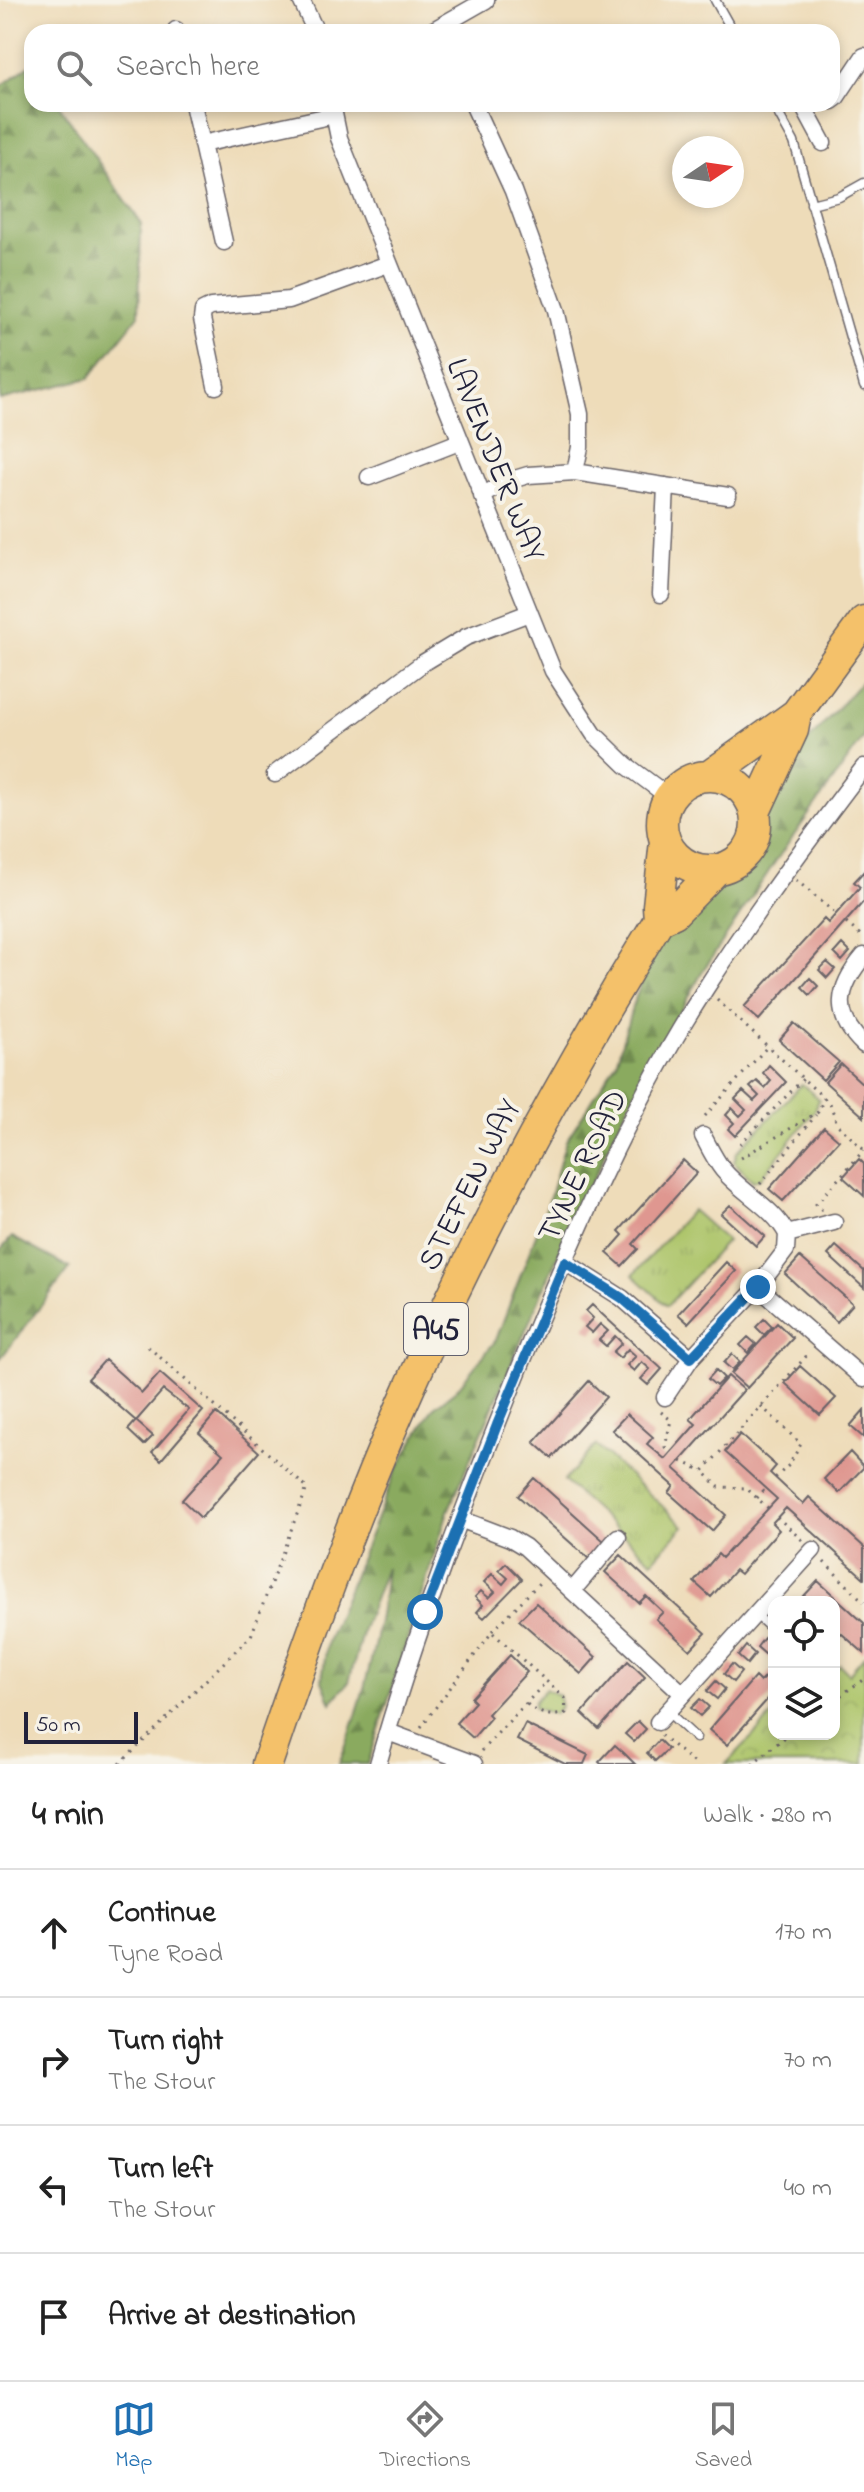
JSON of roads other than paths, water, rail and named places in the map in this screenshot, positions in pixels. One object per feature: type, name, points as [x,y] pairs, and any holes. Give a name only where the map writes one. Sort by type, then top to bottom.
[{"type":"highway","points":[[709,776],[796,714],[864,621]]},
{"type":"highway","points":[[755,812],[793,730],[796,714]]},
{"type":"highway","points":[[694,778],[725,778],[749,797],[755,812],[756,828],[752,843],[731,866],[715,871],[684,865],[673,855],[661,826],[669,797],[680,785],[694,778]]},
{"type":"highway","name":"STEFEN WAY","points":[[267,1764],[344,1545],[400,1408],[440,1321],[531,1139],[588,1035],[659,920],[665,841]]},
{"type":"highway","name":"STEFEN WAY","points":[[659,920],[674,913],[715,871]]},
{"type":"street","points":[[301,0],[312,24]]},
{"type":"street","points":[[447,24],[486,0]]},
{"type":"street","points":[[840,92],[864,56]]},
{"type":"street","points":[[195,112],[224,242]]},
{"type":"street","points":[[202,144],[325,112]]},
{"type":"street","name":"LAVENDER WAY","points":[[333,112],[339,138],[388,264],[553,671],[594,734],[626,765],[669,797]]},
{"type":"street","points":[[477,112],[513,191],[556,310],[580,414],[580,447],[575,472]]},
{"type":"street","points":[[807,112],[823,143]]},
{"type":"street","points":[[216,386],[203,311],[211,307],[289,300],[388,264]]},
{"type":"street","points":[[369,477],[459,442]]},
{"type":"street","points":[[482,496],[508,481],[528,475],[575,472],[728,496]]},
{"type":"street","points":[[661,594],[666,486]]},
{"type":"street","points":[[275,774],[423,663],[466,637],[529,613]]},
{"type":"street","name":"TYNE ROAD","points":[[378,1764],[425,1612],[460,1519],[565,1262],[654,1078],[705,989],[864,767]]},
{"type":"street","points":[[864,956],[848,977],[841,996],[849,1031],[864,1045]]},
{"type":"street","points":[[665,1397],[691,1358],[758,1287],[786,1250],[787,1234],[781,1221],[751,1198],[722,1169],[703,1136]]},
{"type":"street","points":[[787,1234],[834,1222]]},
{"type":"street","points":[[565,1262],[622,1298],[691,1358]]},
{"type":"street","points":[[758,1287],[864,1379]]},
{"type":"street","points":[[460,1519],[525,1547],[682,1693]]},
{"type":"street","points":[[573,1590],[618,1537]]},
{"type":"street","points":[[663,1717],[813,1550]]},
{"type":"street","points":[[388,1732],[472,1763]]},
{"type":"lane","points":[[715,0],[728,24]]},
{"type":"lane","points":[[777,112],[794,142],[864,386]]},
{"type":"lane","points":[[811,204],[839,197],[864,183]]},
{"type":"lane","points":[[755,1613],[768,1625]]},
{"type":"lane","points":[[663,1717],[696,1738]]}]
